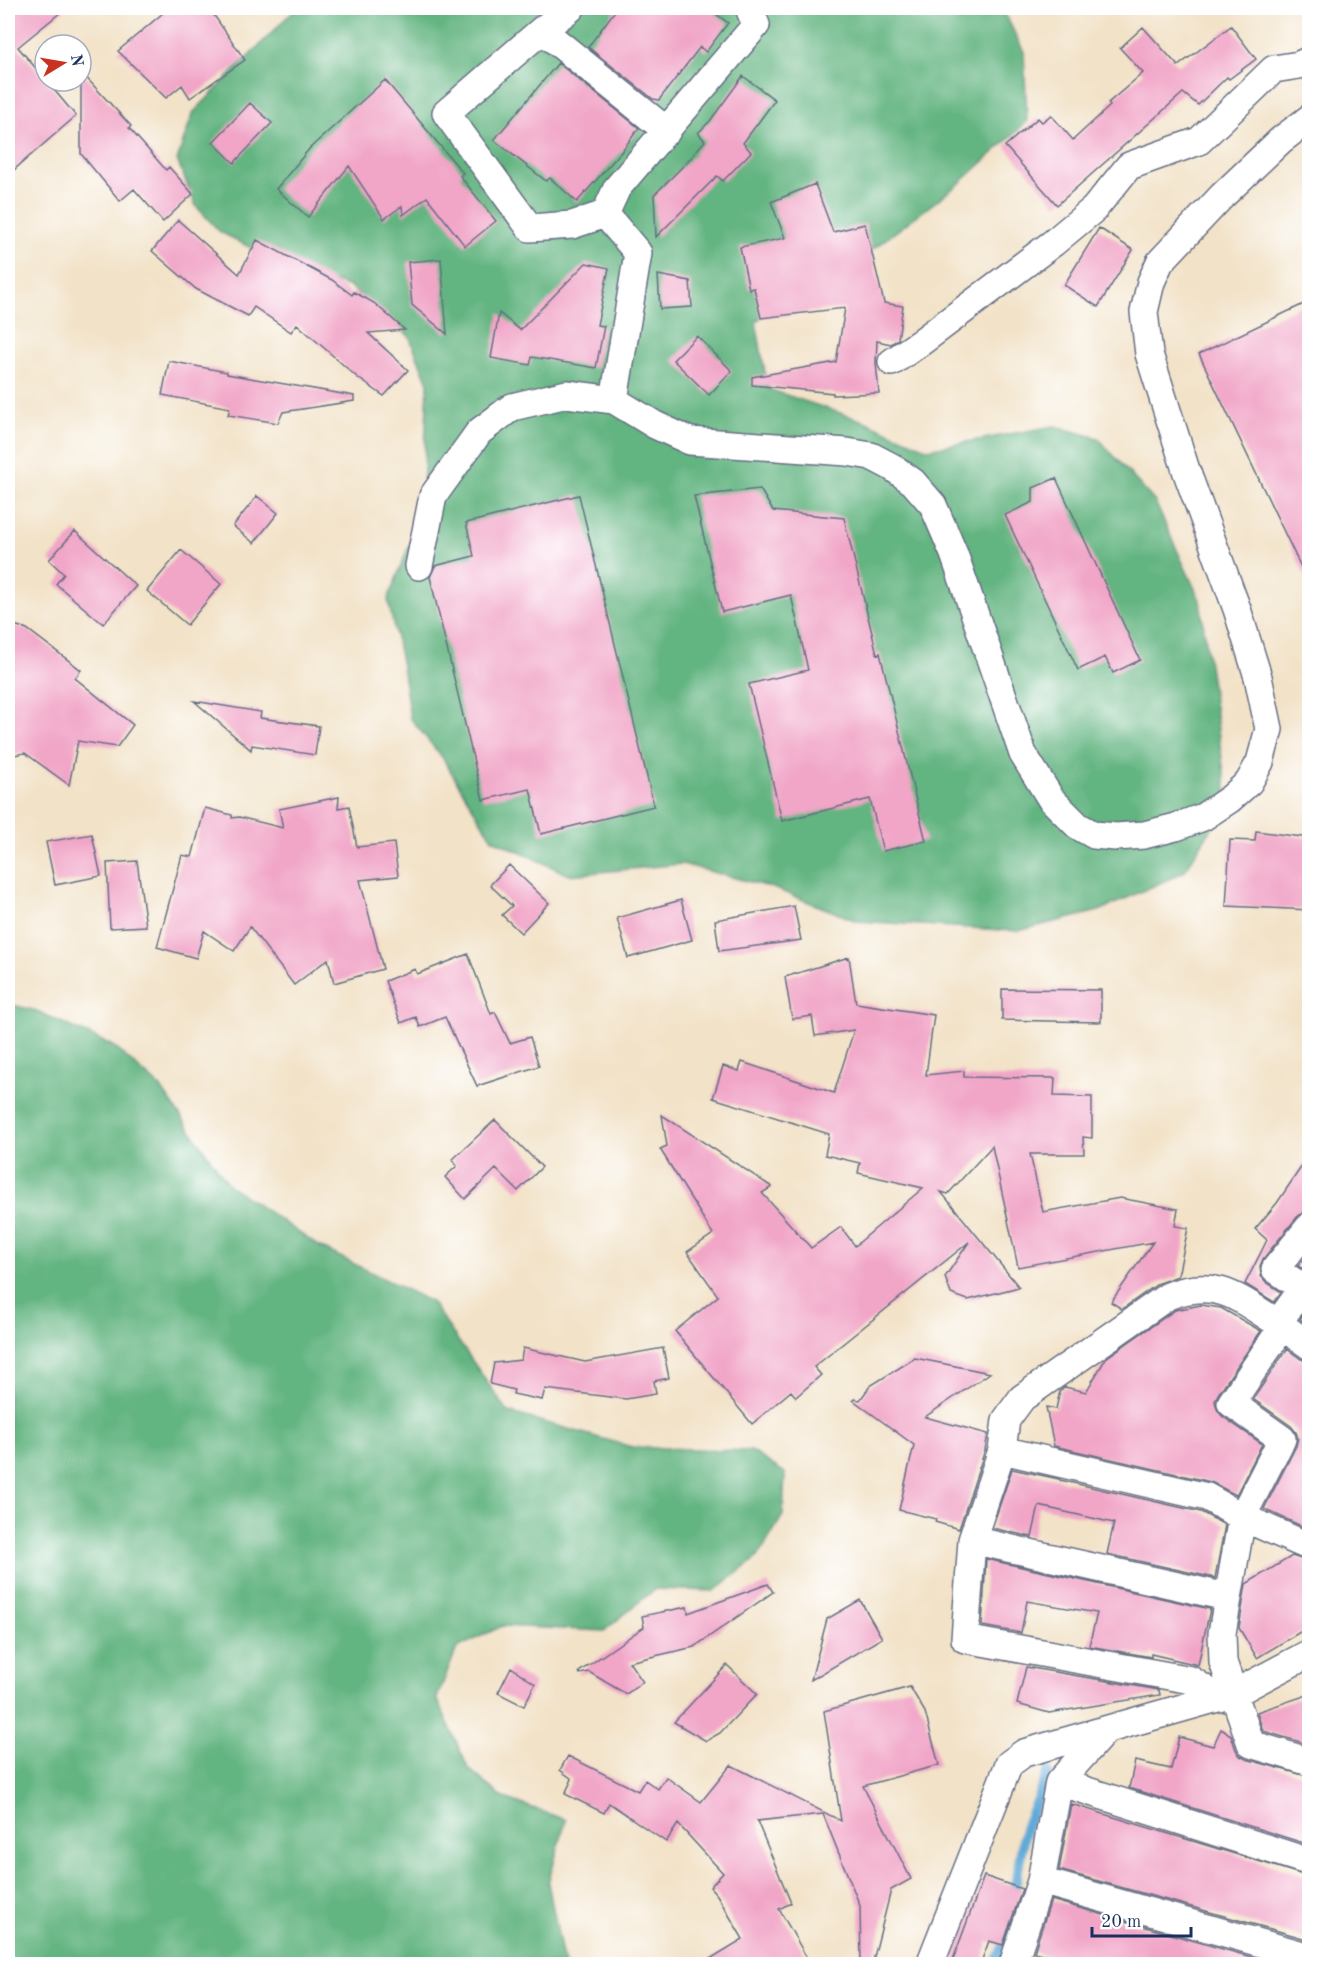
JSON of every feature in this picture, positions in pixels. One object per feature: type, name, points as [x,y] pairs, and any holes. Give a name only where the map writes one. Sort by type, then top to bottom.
[{"type":"street","points":[[571,8],[542,30],[446,113],[530,228],[572,225],[605,214],[617,188],[756,25],[749,8]]},
{"type":"street","points":[[542,30],[667,131]]},
{"type":"street","points":[[892,362],[1053,243],[1094,209],[1130,166],[1199,141],[1274,69],[1299,65],[1310,60]]},
{"type":"street","points":[[419,566],[433,496],[479,432],[512,407],[567,394],[614,400],[655,425],[690,441],[847,452],[871,456],[913,482],[933,505],[954,554],[1023,754],[1051,799],[1078,826],[1094,835],[1125,837],[1144,835],[1176,828],[1203,817],[1230,799],[1249,782],[1260,762],[1269,729],[1258,677],[1237,609],[1186,470],[1149,354],[1144,312],[1151,282],[1160,262],[1222,195],[1281,140],[1310,118]]},
{"type":"street","points":[[605,214],[638,253],[614,400]]},
{"type":"street","points":[[1310,1226],[1275,1269],[1303,1288],[1231,1403],[1282,1439],[1242,1518],[1222,1633],[1227,1695],[1251,1744],[1310,1762]]},
{"type":"street","points":[[1227,1695],[1191,1680],[965,1640],[972,1540],[1002,1449],[1006,1420],[1022,1398],[1168,1296],[1186,1289],[1206,1288],[1227,1291],[1281,1324],[1310,1346]]},
{"type":"street","points":[[1002,1449],[1207,1497],[1242,1518],[1310,1547]]},
{"type":"street","points":[[972,1540],[1227,1597]]},
{"type":"street","points":[[930,1965],[1009,1764],[1024,1753],[1227,1695],[1310,1653]]},
{"type":"street","points":[[1013,1965],[1041,1881],[1059,1782],[1105,1731]]},
{"type":"street","points":[[1059,1782],[1310,1862]]},
{"type":"street","points":[[1041,1881],[1310,1957]]},
{"type":"green space","points":[[296,8],[1002,8],[1024,52],[1027,122],[959,184],[854,263],[781,297],[756,322],[768,389],[864,421],[928,449],[1054,426],[1098,438],[1155,502],[1200,600],[1228,802],[1184,872],[1099,911],[1018,931],[857,921],[773,888],[682,864],[569,875],[492,839],[442,757],[410,718],[388,599],[422,513],[428,383],[409,336],[350,287],[276,261],[220,232],[196,206],[177,160],[193,113]]},
{"type":"green space","points":[[8,1004],[37,1011],[113,1046],[161,1088],[229,1185],[320,1247],[431,1302],[508,1412],[632,1447],[751,1451],[785,1473],[783,1515],[758,1557],[714,1591],[655,1589],[604,1631],[502,1626],[457,1648],[437,1698],[468,1768],[502,1797],[566,1820],[548,1883],[564,1964],[8,1964]]},
{"type":"building","points":[[8,8],[66,8],[18,47],[33,65],[33,93],[57,93],[76,116],[8,175]]},
{"type":"building","points":[[169,8],[209,8],[245,60],[190,98],[182,85],[166,98],[118,51]]},
{"type":"building","points":[[617,8],[708,8],[728,23],[706,52],[700,47],[659,100],[653,99],[588,47]]},
{"type":"building","points":[[1231,26],[1256,59],[1229,79],[1227,77],[1198,105],[1183,93],[1057,205],[1005,146],[1038,118],[1042,122],[1051,115],[1073,140],[1110,106],[1108,103],[1143,73],[1120,48],[1143,27],[1178,66]]},
{"type":"building","points":[[558,63],[639,128],[577,202],[550,178],[546,181],[494,140]]},
{"type":"building","points":[[743,76],[775,100],[743,143],[751,152],[723,181],[717,176],[656,237],[654,195],[705,141],[698,133],[710,121]]},
{"type":"building","points":[[385,80],[463,173],[460,176],[496,221],[465,246],[427,197],[403,215],[402,206],[384,219],[349,166],[308,217],[276,189],[310,148]]},
{"type":"building","points":[[93,85],[131,126],[129,128],[166,170],[169,167],[193,194],[163,222],[134,189],[120,201],[81,154],[81,93],[93,93]]},
{"type":"building","points":[[250,103],[272,123],[234,163],[213,142]]},
{"type":"building","points":[[815,184],[833,232],[865,224],[884,303],[903,306],[898,339],[891,344],[877,341],[876,363],[879,393],[833,395],[833,393],[752,385],[752,377],[836,362],[845,308],[761,318],[754,288],[749,289],[740,247],[785,238],[771,202]]},
{"type":"building","points":[[178,220],[239,274],[257,240],[332,280],[352,295],[354,292],[374,303],[405,330],[368,333],[408,370],[384,396],[358,378],[297,324],[291,332],[254,307],[248,316],[196,289],[152,251]]},
{"type":"building","points":[[1099,228],[1133,250],[1098,307],[1064,285]]},
{"type":"building","points":[[441,259],[447,334],[412,305],[408,262]]},
{"type":"building","points":[[586,263],[609,268],[597,325],[604,326],[596,368],[532,357],[530,365],[491,358],[499,313],[520,330]]},
{"type":"building","points":[[658,275],[690,281],[692,307],[660,309]]},
{"type":"building","points":[[1310,301],[1310,586],[1199,354]]},
{"type":"building","points":[[697,336],[732,371],[709,395],[673,360]]},
{"type":"building","points":[[169,361],[227,372],[227,374],[354,396],[354,401],[283,412],[278,423],[228,415],[230,408],[162,395]]},
{"type":"building","points":[[1056,478],[1140,660],[1113,673],[1105,657],[1078,670],[1005,515],[1033,502],[1033,488]]},
{"type":"building","points":[[760,489],[773,511],[844,518],[926,841],[883,851],[870,799],[782,821],[749,684],[808,670],[791,595],[722,612],[694,496]]},
{"type":"building","points":[[579,495],[654,806],[541,834],[530,789],[483,800],[430,577],[435,566],[474,556],[466,523]]},
{"type":"building","points":[[257,496],[278,513],[254,543],[233,526]]},
{"type":"building","points":[[75,531],[136,586],[103,624],[56,584],[64,574],[49,560]]},
{"type":"building","points":[[181,550],[221,584],[187,625],[147,591]]},
{"type":"building","points":[[8,623],[27,629],[81,670],[75,678],[133,725],[117,747],[78,741],[69,785],[25,753],[8,756]]},
{"type":"building","points":[[194,701],[261,712],[260,718],[319,726],[315,755],[252,745],[251,750]]},
{"type":"building","points":[[339,797],[338,808],[349,806],[357,847],[394,843],[398,876],[360,880],[383,969],[334,983],[328,959],[294,985],[250,927],[234,951],[204,931],[196,958],[157,947],[182,855],[192,857],[205,808],[232,815],[232,818],[239,817],[283,828],[279,809]]},
{"type":"building","points":[[1256,831],[1310,838],[1310,910],[1226,906],[1230,840],[1255,841]]},
{"type":"building","points":[[92,834],[101,876],[55,885],[46,842]]},
{"type":"building","points":[[137,861],[146,926],[110,928],[107,863]]},
{"type":"building","points":[[509,865],[549,903],[521,933],[502,915],[512,906],[490,885]]},
{"type":"building","points":[[681,900],[692,940],[628,958],[617,918]]},
{"type":"building","points":[[794,906],[801,940],[719,951],[715,920]]},
{"type":"building","points":[[468,954],[491,1014],[495,1012],[510,1043],[530,1037],[539,1066],[477,1086],[445,1017],[420,1027],[416,1017],[401,1023],[385,981],[415,969],[417,974]]},
{"type":"building","points":[[849,957],[856,1003],[934,1015],[926,1075],[964,1071],[964,1077],[1055,1078],[1054,1096],[1092,1097],[1092,1138],[1083,1137],[1084,1154],[1030,1154],[1043,1212],[1120,1198],[1178,1209],[1175,1226],[1188,1228],[1178,1276],[1159,1283],[1122,1309],[1111,1302],[1153,1242],[1018,1267],[992,1146],[948,1194],[941,1192],[1019,1287],[968,1300],[951,1294],[945,1277],[969,1242],[814,1367],[821,1375],[796,1397],[791,1391],[752,1424],[675,1331],[718,1296],[687,1252],[713,1234],[660,1149],[667,1146],[662,1115],[772,1187],[762,1193],[811,1248],[841,1227],[855,1246],[923,1188],[858,1173],[860,1163],[825,1155],[829,1134],[713,1098],[723,1066],[739,1071],[742,1062],[834,1093],[854,1030],[815,1036],[812,1016],[792,1019],[785,977]]},
{"type":"building","points":[[1002,989],[1101,990],[1101,1022],[1002,1020]]},
{"type":"building","points":[[495,1120],[542,1167],[518,1191],[496,1169],[465,1199],[445,1177],[457,1166],[452,1160]]},
{"type":"building","points":[[1310,1154],[1310,1211],[1298,1216],[1263,1259],[1260,1266],[1261,1276],[1281,1292],[1274,1302],[1245,1284],[1267,1240],[1255,1229],[1277,1203]]},
{"type":"building","points":[[1310,1252],[1310,1273],[1298,1266]]},
{"type":"building","points":[[1201,1305],[1221,1308],[1261,1331],[1215,1401],[1222,1416],[1262,1444],[1236,1495],[1211,1482],[1054,1446],[1046,1407],[1056,1409],[1060,1391],[1065,1387],[1086,1392],[1106,1358],[1175,1310]]},
{"type":"building","points":[[1310,1306],[1310,1326],[1300,1319]]},
{"type":"building","points":[[523,1348],[585,1362],[663,1348],[669,1378],[654,1381],[656,1394],[626,1399],[545,1389],[542,1400],[513,1394],[514,1390],[490,1384],[494,1363],[521,1360]]},
{"type":"building","points":[[1287,1349],[1301,1359],[1310,1362],[1310,1530],[1264,1509],[1298,1438],[1291,1426],[1253,1399]]},
{"type":"building","points":[[915,1358],[990,1373],[925,1417],[988,1434],[985,1450],[959,1529],[935,1522],[936,1519],[899,1510],[914,1445],[853,1400],[860,1400],[870,1386]]},
{"type":"building","points":[[1012,1469],[1201,1512],[1225,1525],[1215,1578],[1107,1554],[1114,1523],[1039,1506],[1032,1537],[992,1528]]},
{"type":"building","points":[[1292,1556],[1310,1562],[1310,1626],[1257,1658],[1239,1628],[1246,1584]]},
{"type":"building","points":[[986,1559],[1210,1609],[1198,1665],[1151,1654],[1151,1657],[1089,1646],[1097,1613],[1027,1601],[1021,1633],[982,1626]]},
{"type":"building","points":[[768,1584],[773,1592],[694,1647],[629,1662],[643,1682],[626,1694],[589,1672],[580,1674],[579,1672],[644,1627],[642,1616],[687,1607],[688,1613]]},
{"type":"building","points":[[860,1600],[882,1638],[811,1680],[827,1619]]},
{"type":"building","points":[[727,1665],[757,1694],[720,1733],[706,1741],[674,1722]]},
{"type":"building","points":[[511,1667],[535,1684],[524,1706],[498,1693]]},
{"type":"building","points":[[1026,1667],[1159,1690],[1160,1695],[1049,1713],[1017,1704]]},
{"type":"building","points":[[910,1687],[925,1712],[939,1765],[863,1786],[911,1879],[891,1890],[872,1965],[861,1965],[860,1906],[823,1814],[757,1821],[791,1903],[779,1909],[811,1965],[700,1965],[743,1939],[710,1887],[723,1873],[678,1824],[666,1842],[609,1803],[604,1813],[565,1794],[572,1779],[560,1770],[568,1756],[638,1791],[645,1780],[658,1789],[666,1777],[701,1802],[731,1765],[841,1821],[824,1711]]},
{"type":"building","points":[[1310,1694],[1310,1745],[1263,1731],[1257,1712]]},
{"type":"building","points":[[1221,1729],[1231,1735],[1240,1756],[1310,1777],[1310,1845],[1129,1788],[1135,1761],[1171,1769],[1179,1737],[1213,1746]]},
{"type":"building","points":[[1071,1804],[1310,1877],[1310,1940],[1059,1870]]},
{"type":"building","points":[[984,1876],[1022,1889],[1003,1945],[989,1941],[980,1965],[951,1965]]},
{"type":"building","points":[[1051,1900],[1265,1961],[1264,1965],[1085,1965],[1034,1952]]},
{"type":"waterway","points":[[1013,1899],[1025,1828],[1048,1773]]},
{"type":"waterway","points":[[993,1964],[1004,1946],[1008,1923]]}]
